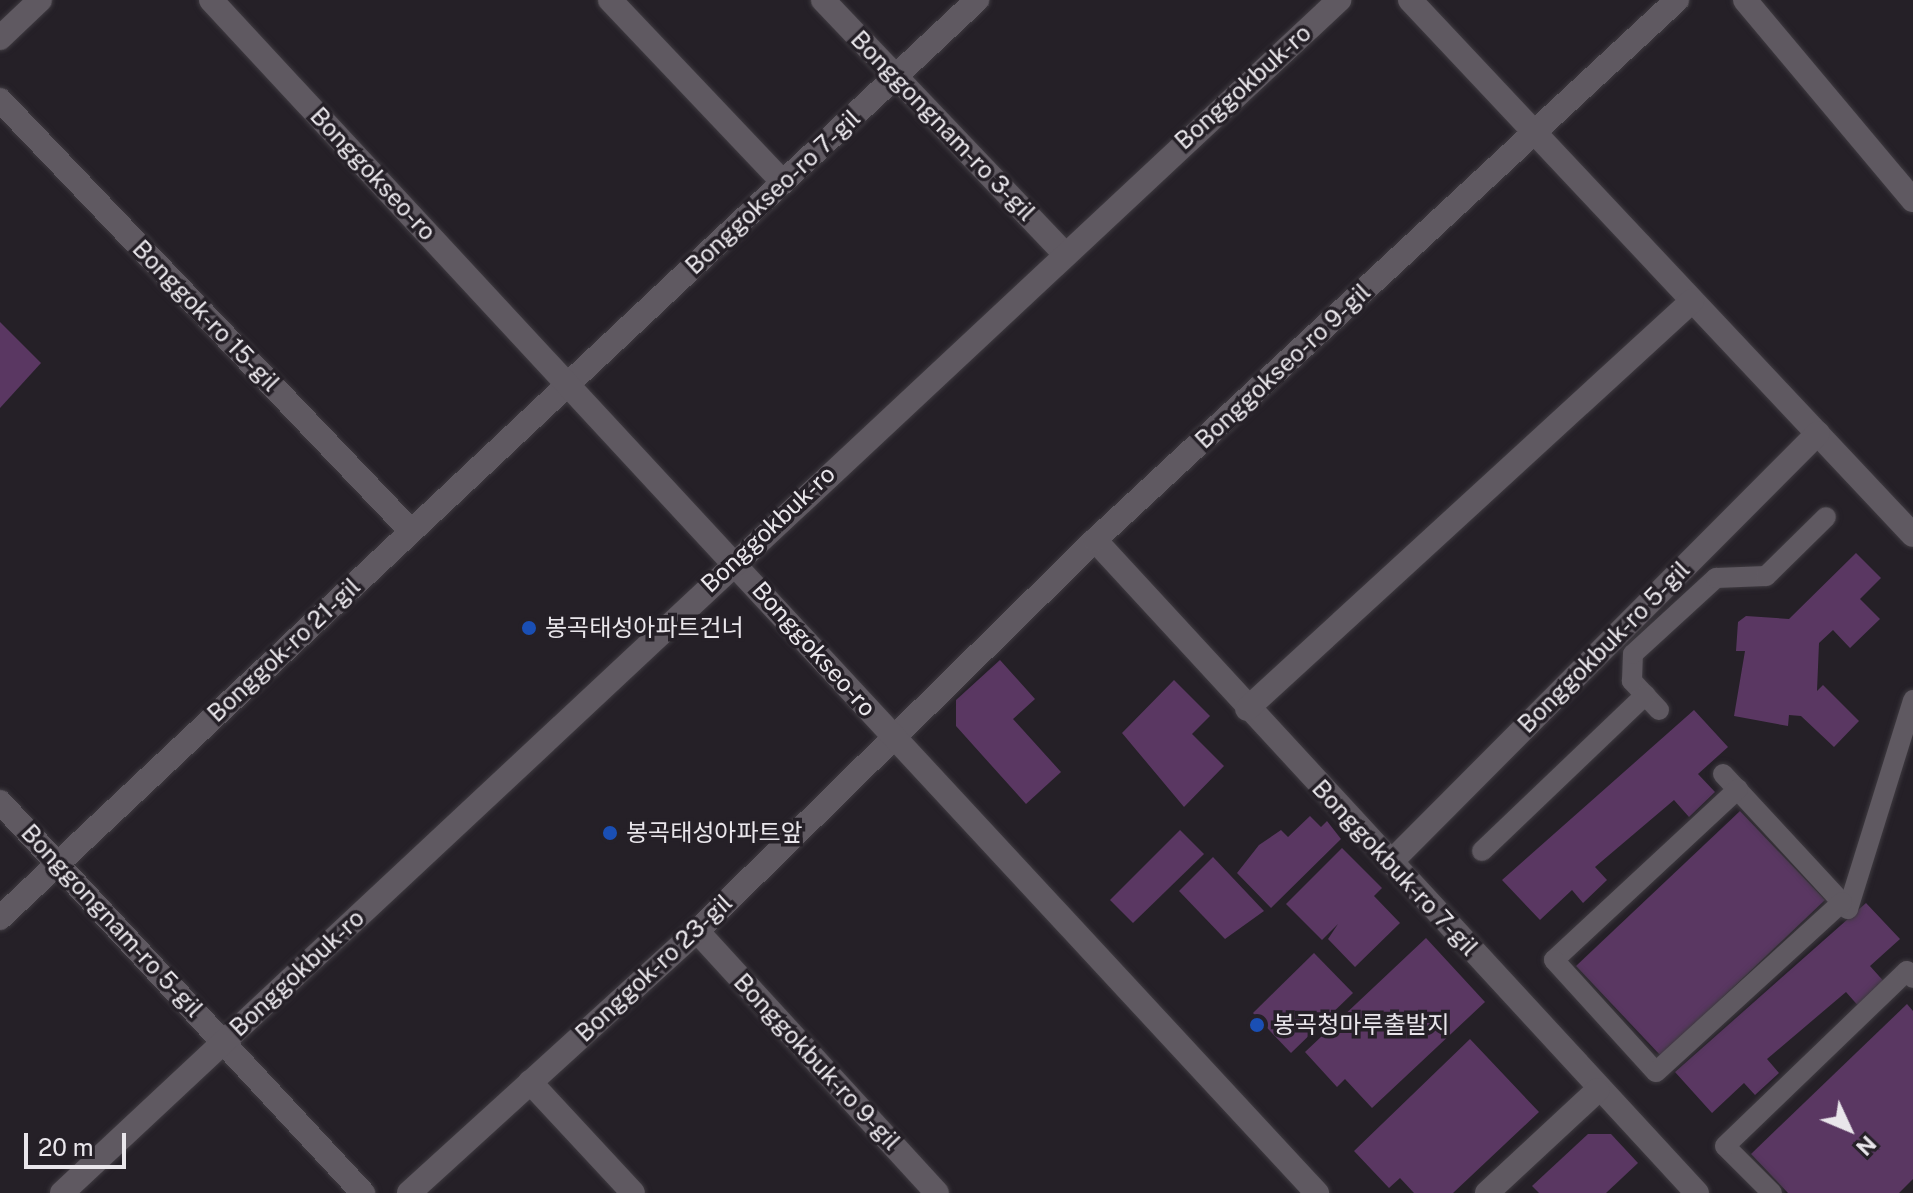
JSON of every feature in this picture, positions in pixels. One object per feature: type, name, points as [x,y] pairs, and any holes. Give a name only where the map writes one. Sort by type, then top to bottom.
[{"type":"street","points":[[0,38],[40,0]]},
{"type":"street","name":"Bonggokseo-ro","points":[[211,0],[1317,1193]]},
{"type":"street","points":[[610,0],[783,182]]},
{"type":"street","name":"Bonggongnam-ro 3-gil","points":[[823,0],[1063,252]]},
{"type":"street","name":"Bonggokseo-ro 7-gil","points":[[569,383],[977,0]]},
{"type":"street","name":"Bonggokbuk-ro","points":[[62,1193],[1063,252],[1339,0]]},
{"type":"street","points":[[1410,0],[1913,535]]},
{"type":"street","name":"Bonggokseo-ro 9-gil","points":[[892,735],[1095,540],[1677,0]]},
{"type":"street","points":[[1745,0],[1913,200]]},
{"type":"street","name":"Bonggok-ro 15-gil","points":[[0,100],[411,531]]},
{"type":"street","points":[[1247,709],[1692,301]]},
{"type":"street","name":"Bonggok-ro 21-gil","points":[[0,918],[569,383]]},
{"type":"street","name":"Bonggokbuk-ro 5-gil","points":[[1391,862],[1818,433]]},
{"type":"street","name":"Bonggokbuk-ro 7-gil","points":[[1095,540],[1598,1090],[1697,1193]]},
{"type":"street","name":"Bonggok-ro 23-gil","points":[[409,1193],[697,931],[892,735]]},
{"type":"street","name":"Bonggongnam-ro 5-gil","points":[[0,802],[363,1193]]},
{"type":"street","name":"Bonggokbuk-ro 9-gil","points":[[697,931],[937,1193]]},
{"type":"street","points":[[530,1082],[633,1193]]},
{"type":"street","points":[[1487,1193],[1598,1090]]},
{"type":"lane","points":[[1482,851],[1652,703],[1632,681],[1633,654],[1716,578],[1766,576],[1826,517]]},
{"type":"lane","points":[[1723,774],[1848,909],[1912,706]]},
{"type":"lane","points":[[1738,789],[1554,960],[1656,1072],[1842,902]]},
{"type":"lane","points":[[1772,1193],[1725,1146],[1907,971],[1913,978]]},
{"type":"building","points":[[0,322],[41,363],[0,408]]},
{"type":"building","points":[[1856,553],[1881,578],[1860,599],[1880,619],[1850,648],[1833,630],[1819,643],[1817,691],[1823,685],[1859,721],[1834,747],[1801,716],[1789,715],[1788,726],[1734,716],[1745,651],[1736,651],[1738,622],[1746,616],[1789,619]]},
{"type":"building","points":[[1000,660],[1035,699],[1013,719],[1061,772],[1026,804],[956,726],[956,700]]},
{"type":"building","points":[[1174,680],[1210,716],[1192,734],[1224,766],[1184,807],[1122,733]]},
{"type":"building","points":[[1694,710],[1728,747],[1698,774],[1715,792],[1689,817],[1674,800],[1595,867],[1607,880],[1583,903],[1572,890],[1540,920],[1502,880]]},
{"type":"building","points":[[1740,811],[1825,900],[1661,1056],[1576,966]]},
{"type":"building","points":[[1310,816],[1321,827],[1327,821],[1341,839],[1271,908],[1237,873],[1259,845],[1281,830],[1288,837]]},
{"type":"building","points":[[1180,830],[1204,854],[1133,923],[1110,900]]},
{"type":"building","points":[[1342,848],[1382,888],[1374,896],[1400,923],[1355,967],[1328,939],[1338,924],[1322,940],[1286,904]]},
{"type":"building","points":[[1213,857],[1264,911],[1225,939],[1179,891]]},
{"type":"building","points":[[1866,903],[1900,939],[1870,966],[1887,985],[1861,1009],[1846,992],[1767,1059],[1779,1073],[1755,1095],[1744,1083],[1712,1113],[1675,1072]]},
{"type":"building","points":[[1426,938],[1485,1002],[1372,1108],[1345,1079],[1337,1087],[1305,1052]]},
{"type":"building","points":[[1314,953],[1353,993],[1291,1053],[1253,1013]]},
{"type":"building","points":[[1907,1004],[1913,1011],[1913,1179],[1899,1193],[1788,1193],[1751,1154]]},
{"type":"building","points":[[1470,1039],[1539,1112],[1453,1193],[1414,1193],[1400,1178],[1389,1188],[1354,1151]]},
{"type":"building","points":[[1588,1134],[1611,1134],[1638,1163],[1606,1193],[1539,1193],[1532,1186]]},
{"type":"place","name":"봉곡태성아파트건너","points":[[529,628]]},
{"type":"place","name":"봉곡태성아파트앞","points":[[610,833]]},
{"type":"place","name":"봉곡청마루출발지","points":[[1257,1025]]}]
